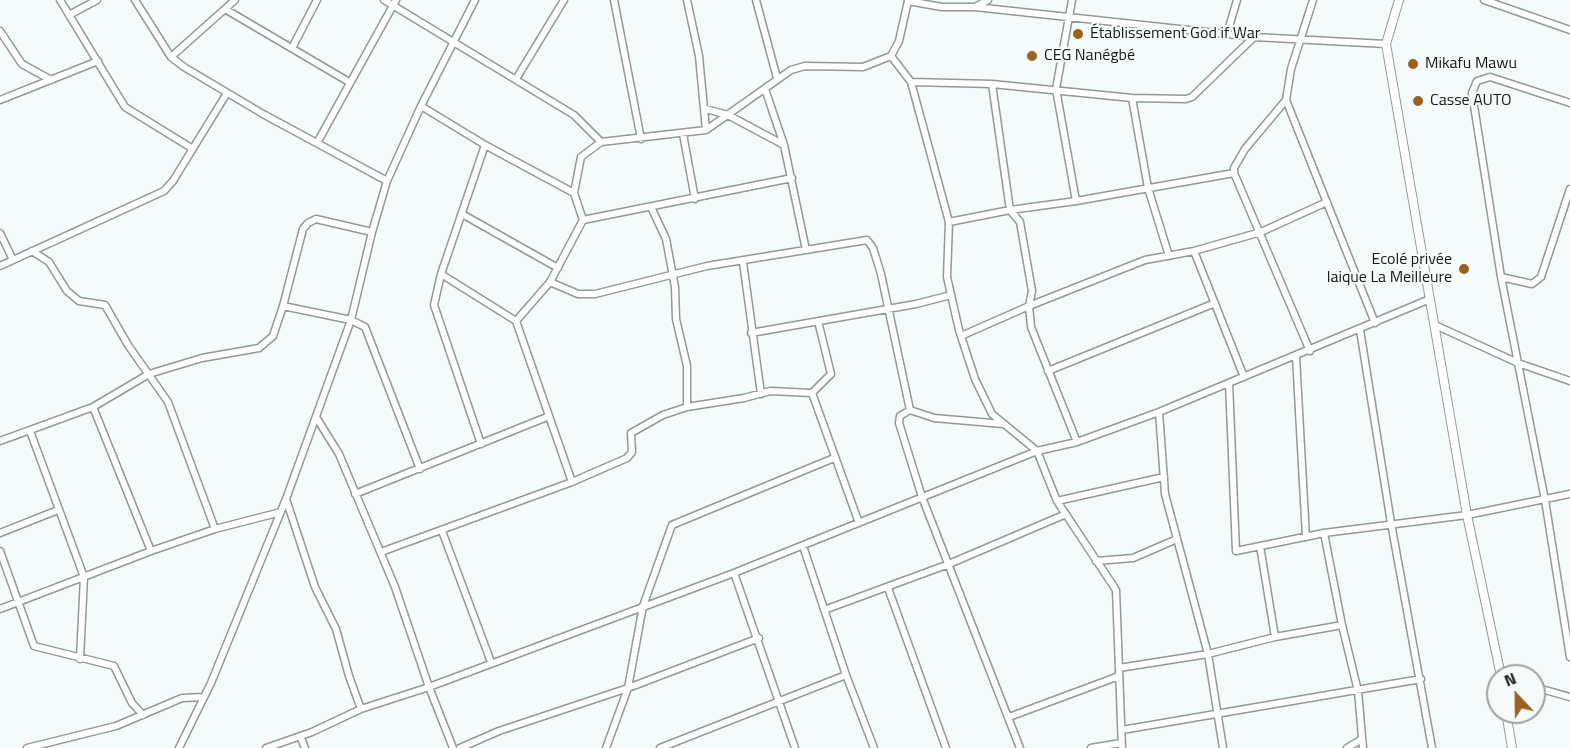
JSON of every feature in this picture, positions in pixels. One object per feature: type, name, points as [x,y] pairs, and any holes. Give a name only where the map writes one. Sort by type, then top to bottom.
[{"type":"street","points":[[60,0],[124,107],[193,149]]},
{"type":"street","points":[[69,15],[97,0]]},
{"type":"street","points":[[135,0],[171,57],[227,93],[387,181]]},
{"type":"street","points":[[171,57],[235,0]]},
{"type":"street","points":[[292,48],[317,0]]},
{"type":"street","points":[[384,0],[394,2],[452,43],[574,115],[601,142]]},
{"type":"street","points":[[179,748],[204,697],[286,499],[351,320],[387,181],[421,105],[475,0]]},
{"type":"street","points":[[516,79],[564,0]]},
{"type":"street","points":[[614,0],[641,139]]},
{"type":"street","points":[[687,0],[699,56],[706,109],[706,130]]},
{"type":"street","points":[[756,0],[777,78]]},
{"type":"street","points":[[975,7],[988,0]]},
{"type":"street","points":[[1072,0],[1056,89],[1077,201]]},
{"type":"street","points":[[1227,33],[1238,0]]},
{"type":"street","points":[[1310,351],[1234,173],[1234,168],[1245,149],[1286,100],[1299,41],[1313,0]]},
{"type":"street","points":[[1399,0],[1386,44],[1467,515],[1498,664]]},
{"type":"street","points":[[1484,0],[1570,30]]},
{"type":"street","points":[[516,321],[550,282],[583,220],[574,193],[581,158],[601,142],[706,130],[777,78],[805,66],[863,67],[891,56],[899,41],[908,1],[942,7],[975,7],[1254,37],[1386,44]]},
{"type":"street","points":[[317,142],[394,2]]},
{"type":"street","points":[[225,9],[349,82]]},
{"type":"street","points":[[0,31],[22,64],[51,80]]},
{"type":"street","points":[[911,82],[992,84],[1132,98],[1192,98],[1254,37]]},
{"type":"street","points":[[891,56],[911,82],[949,222],[947,268],[951,295],[975,379],[989,410],[1037,451],[1057,501],[1096,561],[1114,583],[1121,745],[1091,748]]},
{"type":"street","points":[[0,100],[98,61]]},
{"type":"street","points":[[1570,104],[1490,77],[1478,81],[1473,87],[1500,277],[1545,500],[1567,622],[1570,657]]},
{"type":"street","points":[[992,84],[1010,210],[1020,222],[1032,291],[1029,306],[1031,327],[1077,442]]},
{"type":"street","points":[[765,89],[784,145],[806,250]]},
{"type":"street","points":[[0,266],[164,190],[173,181],[227,93]]},
{"type":"street","points":[[1132,98],[1148,188],[1169,256]]},
{"type":"street","points":[[1286,100],[1375,323]]},
{"type":"street","points":[[421,105],[485,145],[574,193]]},
{"type":"street","points":[[706,109],[728,116],[784,145]]},
{"type":"street","points":[[683,134],[695,199]]},
{"type":"street","points":[[481,444],[435,312],[434,300],[485,145]]},
{"type":"street","points":[[949,222],[1234,173]]},
{"type":"street","points":[[583,220],[792,178]]},
{"type":"street","points":[[1500,277],[1532,284],[1541,277],[1570,189]]},
{"type":"street","points":[[961,336],[1123,268],[1261,232],[1327,202]]},
{"type":"street","points":[[651,207],[666,239],[676,319],[687,366],[687,407]]},
{"type":"street","points":[[462,214],[558,268]]},
{"type":"street","points":[[0,441],[93,407],[149,374],[202,358],[260,348],[273,336],[303,229],[308,223],[316,219],[372,232]]},
{"type":"street","points":[[0,233],[13,260]]},
{"type":"street","points":[[550,282],[578,294],[595,294],[615,291],[672,274],[862,239],[870,242],[881,274],[910,410]]},
{"type":"street","points":[[32,250],[49,262],[67,291],[79,301],[105,305],[168,402],[214,529]]},
{"type":"street","points":[[1194,251],[1244,377]]},
{"type":"street","points":[[743,262],[761,394]]},
{"type":"street","points":[[441,274],[516,321],[547,417],[572,482]]},
{"type":"street","points":[[751,333],[951,295]]},
{"type":"street","points":[[266,748],[300,736],[361,709],[429,687],[734,573],[1037,451],[1077,442],[1160,412],[1430,299]]},
{"type":"street","points":[[1048,371],[1215,303]]},
{"type":"street","points":[[283,306],[351,320],[365,327],[420,469]]},
{"type":"street","points":[[812,393],[831,374],[818,321]]},
{"type":"street","points":[[1435,325],[1518,363],[1570,381]]},
{"type":"street","points":[[1360,330],[1391,523],[1432,748]]},
{"type":"street","points":[[1296,357],[1306,537]]},
{"type":"street","points":[[1229,383],[1236,551],[1324,533],[1467,515],[1570,494]]},
{"type":"street","points":[[381,552],[572,482],[632,455],[631,433],[663,415],[687,407],[761,394],[792,390],[812,393]]},
{"type":"street","points":[[812,393],[834,458],[860,523]]},
{"type":"street","points":[[93,407],[151,551]]},
{"type":"street","points":[[1003,424],[934,418],[910,410],[900,416],[899,423],[922,497],[1020,748]]},
{"type":"street","points":[[1160,412],[1164,477],[1171,521],[1208,654],[1223,748]]},
{"type":"street","points":[[316,417],[339,454],[381,552],[453,748]]},
{"type":"street","points":[[355,494],[547,417]]},
{"type":"street","points":[[30,431],[84,577],[80,659]]},
{"type":"street","points":[[606,748],[628,688],[643,606],[674,523],[834,458]]},
{"type":"street","points":[[1057,501],[1164,477]]},
{"type":"street","points":[[286,499],[315,587],[336,629],[361,709]]},
{"type":"street","points":[[0,533],[58,510]]},
{"type":"street","points":[[0,609],[214,529],[281,512]]},
{"type":"street","points":[[824,610],[949,564],[1066,514]]},
{"type":"street","points":[[442,531],[491,662]]},
{"type":"street","points":[[1324,533],[1358,691],[1363,748]]},
{"type":"street","points":[[1096,561],[1133,558],[1177,539]]},
{"type":"street","points":[[803,546],[846,675],[874,748]]},
{"type":"street","points":[[1260,546],[1275,637]]},
{"type":"street","points":[[0,551],[34,646],[114,666],[132,703],[143,715]]},
{"type":"street","points":[[734,573],[759,638],[778,703],[795,748]]},
{"type":"street","points":[[888,588],[946,748]]},
{"type":"street","points":[[1119,668],[1208,654],[1275,637],[1342,625]]},
{"type":"street","points":[[460,748],[499,731],[628,688],[759,638]]},
{"type":"street","points":[[660,748],[846,675]]},
{"type":"street","points":[[1009,717],[1119,676]]},
{"type":"street","points":[[1122,730],[1421,679]]},
{"type":"street","points":[[1546,690],[1570,697]]},
{"type":"street","points":[[27,748],[116,726],[182,698],[204,697]]},
{"type":"street","points":[[1508,724],[1512,748]]},
{"type":"street","points":[[300,736],[305,748]]},
{"type":"street","points":[[1347,748],[1362,739]]},
{"type":"place","name":"Établissement God if War","points":[[1078,34]]},
{"type":"place","name":"CEG Nanégbé","points":[[1032,56]]},
{"type":"place","name":"Mikafu Mawu","points":[[1413,64]]},
{"type":"place","name":"Casse AUTO","points":[[1418,101]]},
{"type":"place","name":"Ecolé privée laique La Meilleure","points":[[1464,269]]}]
